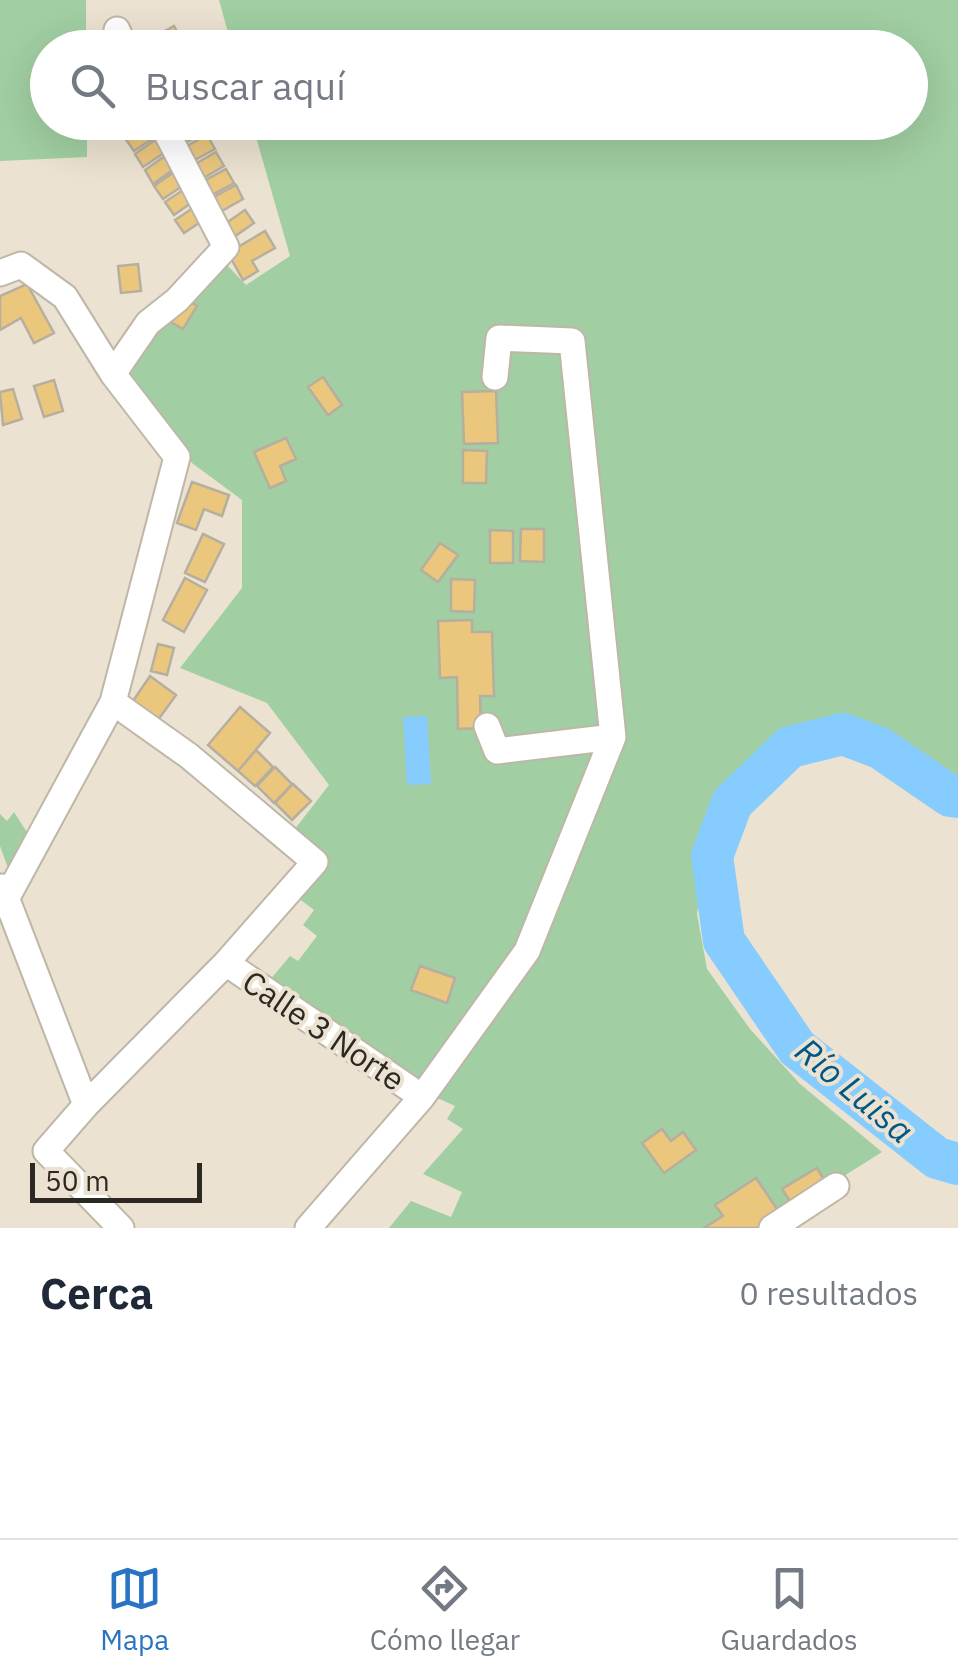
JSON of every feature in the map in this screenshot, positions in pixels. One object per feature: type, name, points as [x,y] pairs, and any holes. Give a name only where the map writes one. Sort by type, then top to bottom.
[{"type":"street","points":[[114,374],[148,324],[226,248],[171,140]]},
{"type":"street","points":[[0,273],[21,264],[65,297],[114,374],[177,457],[114,702],[3,891],[86,1105]]},
{"type":"street","points":[[308,1228],[422,1098],[527,952],[613,738],[572,342],[499,338],[494,378]]},
{"type":"street","points":[[114,702],[189,756],[315,862],[46,1151],[121,1228]]},
{"type":"street","points":[[487,726],[497,752],[613,738]]},
{"type":"street","name":"Calle 3 Norte","points":[[226,962],[422,1098]]},
{"type":"street","points":[[772,1228],[836,1186]]},
{"type":"green space","points":[[0,0],[86,0],[86,30],[30,30],[30,140],[87,140],[87,157],[0,161]]},
{"type":"green space","points":[[219,0],[958,0],[958,789],[880,743],[841,730],[786,741],[727,797],[705,856],[697,914],[707,969],[750,1029],[800,1084],[882,1152],[828,1186],[817,1168],[783,1188],[794,1207],[781,1215],[756,1178],[716,1205],[723,1216],[704,1228],[389,1228],[411,1201],[451,1217],[462,1192],[423,1174],[463,1129],[447,1119],[455,1106],[422,1091],[269,981],[290,956],[298,961],[317,936],[303,925],[314,910],[293,894],[321,861],[291,834],[329,785],[267,703],[180,668],[242,588],[242,500],[192,463],[125,367],[151,327],[171,322],[184,329],[197,307],[186,299],[226,264],[246,285],[290,256],[257,140],[928,140],[928,30],[227,30]]},
{"type":"green space","points":[[14,812],[28,834],[8,868],[0,846],[0,814],[7,821]]},
{"type":"water","points":[[427,716],[431,784],[407,785],[403,717]]},
{"type":"building","points":[[126,140],[150,140],[134,151]]},
{"type":"building","points":[[155,140],[164,153],[143,167],[135,154]]},
{"type":"building","points":[[198,140],[210,140],[215,149],[191,162],[183,148]]},
{"type":"building","points":[[216,152],[224,166],[200,180],[192,166]]},
{"type":"building","points":[[165,156],[174,169],[153,184],[145,170]]},
{"type":"building","points":[[226,169],[234,183],[210,196],[202,182]]},
{"type":"building","points":[[174,172],[184,185],[163,199],[154,186]]},
{"type":"building","points":[[236,185],[243,199],[220,212],[212,198]]},
{"type":"building","points":[[186,188],[194,201],[174,215],[165,202]]},
{"type":"building","points":[[196,206],[205,219],[184,233],[175,220]]},
{"type":"building","points":[[245,210],[254,223],[234,237],[225,224]]},
{"type":"building","points":[[265,231],[275,248],[252,261],[258,271],[243,280],[228,253]]},
{"type":"building","points":[[138,264],[141,291],[121,293],[118,266]]},
{"type":"building","points":[[27,284],[54,333],[34,343],[21,318],[0,330],[0,296]]},
{"type":"building","points":[[186,299],[197,306],[183,329],[171,322]]},
{"type":"building","points":[[323,377],[342,405],[328,415],[308,387]]},
{"type":"building","points":[[54,380],[63,411],[44,417],[34,386]]},
{"type":"building","points":[[13,389],[22,419],[3,425],[0,392]]},
{"type":"building","points":[[496,391],[498,443],[464,444],[462,392]]},
{"type":"building","points":[[286,438],[296,459],[280,466],[286,481],[270,488],[254,452]]},
{"type":"building","points":[[463,450],[487,451],[486,483],[463,483]]},
{"type":"building","points":[[192,482],[229,495],[222,516],[204,509],[196,530],[177,523]]},
{"type":"building","points":[[521,529],[544,529],[544,562],[520,561]]},
{"type":"building","points":[[490,530],[513,531],[513,563],[490,563]]},
{"type":"building","points":[[203,534],[224,544],[205,582],[185,573]]},
{"type":"building","points":[[440,543],[458,555],[438,582],[421,570]]},
{"type":"building","points":[[185,578],[207,590],[184,632],[163,620]]},
{"type":"building","points":[[451,579],[475,580],[474,612],[451,611]]},
{"type":"building","points":[[472,620],[472,632],[492,632],[494,696],[480,696],[481,728],[458,729],[457,677],[440,678],[438,621]]},
{"type":"building","points":[[158,644],[174,648],[167,675],[151,671]]},
{"type":"building","points":[[150,676],[176,695],[158,720],[133,701]]},
{"type":"building","points":[[240,707],[270,733],[238,771],[208,745]]},
{"type":"building","points":[[256,750],[273,767],[255,786],[238,771]]},
{"type":"building","points":[[275,767],[292,784],[274,803],[257,786]]},
{"type":"building","points":[[293,784],[311,801],[292,820],[275,803]]},
{"type":"building","points":[[420,966],[455,978],[447,1003],[411,990]]},
{"type":"building","points":[[662,1129],[671,1141],[683,1132],[696,1150],[664,1173],[642,1143]]},
{"type":"building","points":[[817,1168],[828,1186],[794,1207],[782,1189]]},
{"type":"building","points":[[756,1178],[781,1215],[761,1228],[704,1228],[723,1216],[715,1205]]},
{"type":"waterway","name":"Río Luisa","points":[[958,797],[950,796],[880,748],[843,734],[790,747],[732,803],[712,856],[724,941],[797,1048],[937,1158],[958,1164]]}]
